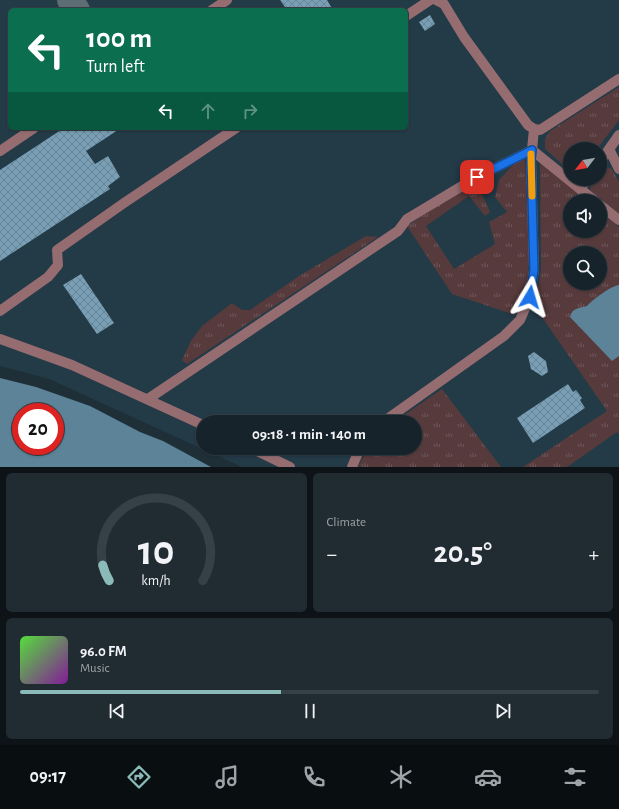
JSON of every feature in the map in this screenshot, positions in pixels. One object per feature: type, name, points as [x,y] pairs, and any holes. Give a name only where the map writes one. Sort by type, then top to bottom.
[{"type":"lane","points":[[215,8],[227,0]]},
{"type":"lane","points":[[408,15],[430,0]]},
{"type":"lane","points":[[436,0],[444,4],[464,37],[528,125],[534,129],[540,130],[619,79]]},
{"type":"lane","points":[[393,415],[504,336],[520,320],[530,297],[534,270],[531,160],[534,129]]},
{"type":"lane","points":[[0,151],[31,130]]},
{"type":"lane","points":[[0,311],[48,278],[58,265],[57,250],[233,130]]},
{"type":"lane","points":[[607,152],[619,136]]},
{"type":"lane","points":[[609,149],[619,169]]},
{"type":"lane","points":[[532,150],[586,194]]},
{"type":"lane","points":[[148,399],[398,232],[407,219],[477,177],[532,150]]},
{"type":"lane","points":[[607,211],[619,220]]},
{"type":"lane","points":[[0,339],[72,365],[196,422]]},
{"type":"lane","points":[[265,455],[290,467]]},
{"type":"lane","points":[[352,467],[357,455]]},
{"type":"shaded area","points":[[0,0],[619,0],[619,467],[242,467],[216,455],[422,455],[422,415],[196,415],[196,446],[49,379],[0,366]]},
{"type":"shaded area","points":[[619,285],[619,356],[612,361],[570,317],[574,310],[587,306],[611,288]]},
{"type":"shaded area","points":[[0,378],[36,387],[90,406],[140,432],[163,441],[211,467],[0,467]]},
{"type":"green space","points":[[619,87],[619,120],[602,142],[563,142],[563,165],[545,149],[545,139],[550,131]]},
{"type":"green space","points":[[525,160],[529,250],[528,281],[515,315],[452,294],[407,226],[476,179],[494,175],[489,188],[481,192],[490,212],[485,216],[469,196],[426,226],[454,269],[495,244],[489,222],[507,212],[495,197],[499,180],[516,162]]},
{"type":"green space","points":[[540,161],[563,180],[563,186],[570,186],[580,194],[563,194],[563,238],[607,238],[607,217],[619,227],[619,434],[617,432],[567,467],[523,467],[607,411],[537,310],[535,300],[541,268]]},
{"type":"green space","points":[[607,167],[612,169],[619,182],[619,214],[607,204],[607,194],[595,194],[590,190],[591,186],[607,186]]},
{"type":"green space","points":[[366,236],[378,237],[187,364],[182,360],[191,341],[202,326],[232,303],[242,310],[250,310],[299,276]]},
{"type":"green space","points":[[442,389],[501,467],[358,467],[364,455],[422,455],[422,415],[404,415]]},
{"type":"building","points":[[280,0],[327,0],[332,8],[286,8]]},
{"type":"building","points":[[430,15],[435,24],[425,31],[419,22]]},
{"type":"building","points":[[61,130],[118,130],[86,151],[95,164],[108,156],[120,177],[108,186],[110,189],[0,261],[0,170]]},
{"type":"building","points":[[81,274],[114,323],[97,334],[63,285]]},
{"type":"building","points":[[534,352],[546,361],[548,372],[542,376],[531,369],[528,356]]},
{"type":"building","points":[[568,384],[573,392],[576,390],[582,398],[580,400],[585,408],[533,443],[517,418]]},
{"type":"taxiway","points":[[70,0],[76,8]]},
{"type":"slow traffic","points":[[531,154],[532,196]]},
{"type":"route","points":[[477,177],[532,150],[534,270],[530,297]]}]
